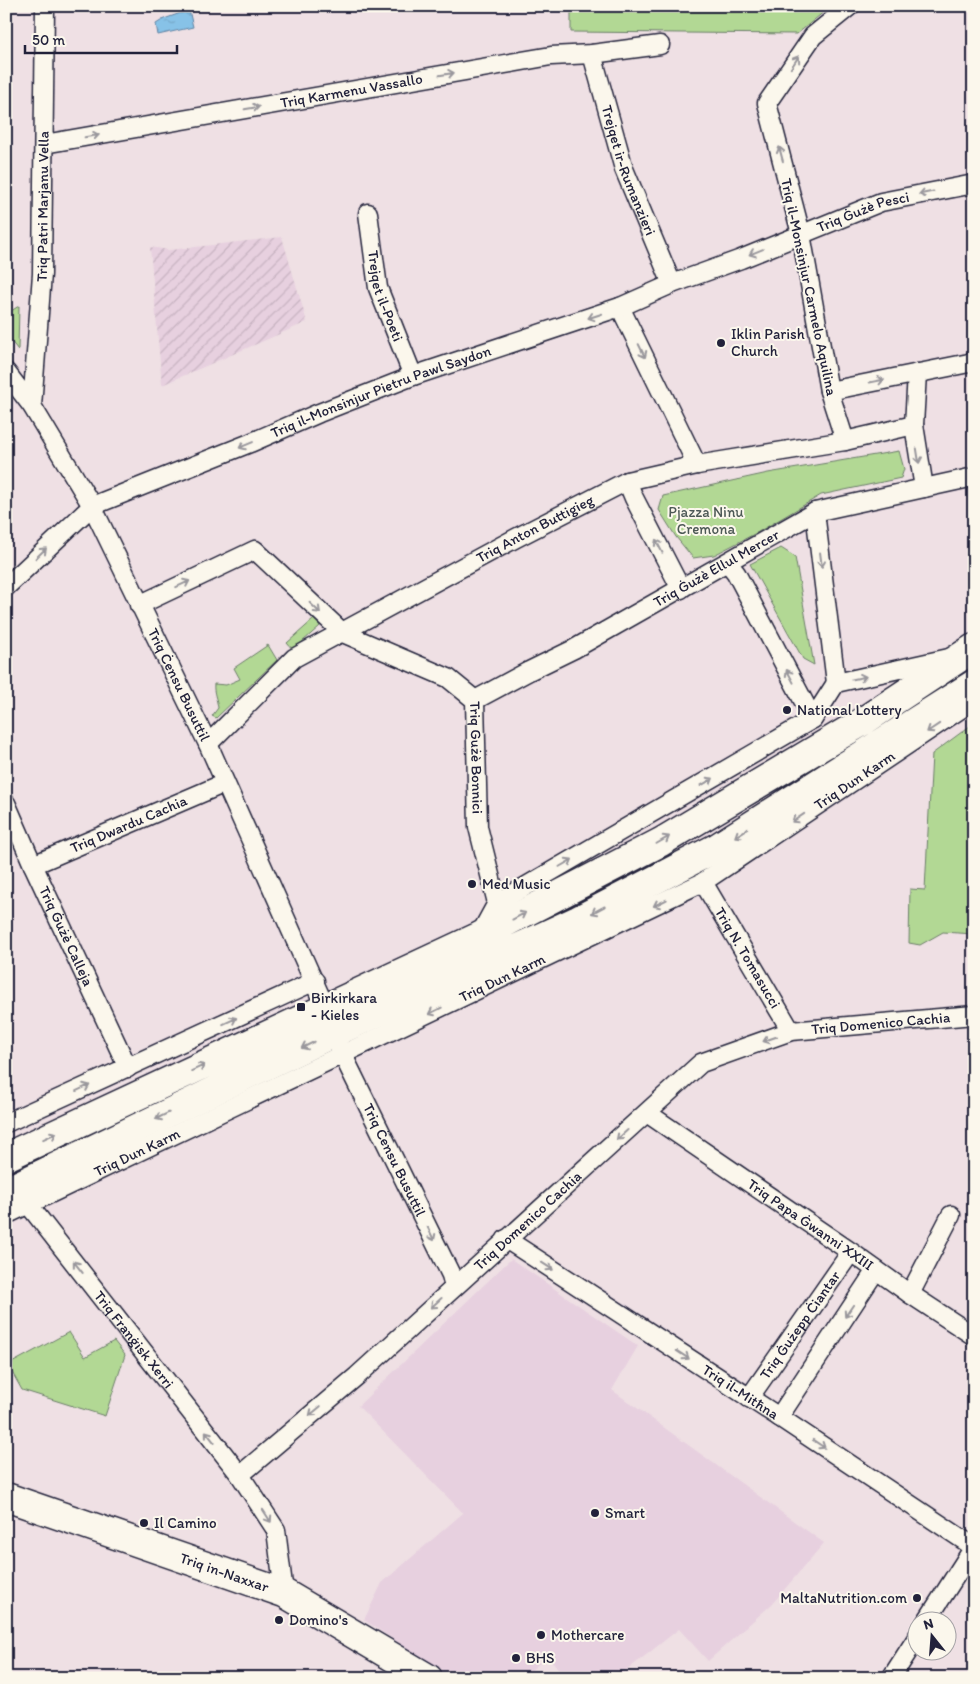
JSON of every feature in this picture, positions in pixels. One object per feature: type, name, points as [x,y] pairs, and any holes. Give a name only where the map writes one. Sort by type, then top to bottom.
[{"type":"main road","name":"Triq Dun Karm","points":[[6,1156],[333,1032],[478,937],[661,842],[862,722],[969,651]]},
{"type":"main road","name":"Triq Dun Karm","points":[[17,1197],[333,1032],[578,920],[716,848],[974,684]]},
{"type":"main road","name":"Triq in-Naxxar","points":[[6,1496],[284,1593],[428,1678]]},
{"type":"street","name":"Triq Patri Marjanu Vella","points":[[32,406],[42,274],[45,6]]},
{"type":"street","name":"Triq il-Monsinjur Carmelo Aquilina","points":[[845,441],[829,390],[801,234],[767,103],[813,36],[850,6]]},
{"type":"street","name":"Triq Karmenu Vassallo","points":[[44,144],[551,56],[592,54],[660,45]]},
{"type":"street","name":"Trejqet ir-Rumanzieri","points":[[592,54],[624,169],[672,284]]},
{"type":"street","name":"Triq Ġużè Pesci","points":[[672,284],[881,202],[974,184]]},
{"type":"street","name":"Trejqet il-Poeti","points":[[368,213],[378,288],[413,376]]},
{"type":"street","name":"Triq il-Monsinjur Pietru Pawl Saydon","points":[[92,506],[413,376],[620,307],[672,284]]},
{"type":"street","points":[[620,307],[697,465]]},
{"type":"street","points":[[829,390],[974,362]]},
{"type":"street","name":"Triq Ċensu Busuttil","points":[[6,372],[32,406],[92,506],[208,744],[315,981],[333,1032],[450,1275],[454,1287]]},
{"type":"street","points":[[917,373],[914,425],[924,488]]},
{"type":"street","name":"Triq Anton Buttigieg","points":[[208,744],[294,658],[516,538],[627,481],[697,465],[845,441],[914,425]]},
{"type":"street","name":"Triq Ġużè Ellul Mercer","points":[[474,700],[574,649],[815,512],[974,478]]},
{"type":"street","points":[[627,481],[681,589]]},
{"type":"street","points":[[6,587],[92,506]]},
{"type":"street","points":[[478,937],[497,904],[813,719],[836,683],[815,512]]},
{"type":"street","points":[[139,604],[255,550],[343,633]]},
{"type":"street","points":[[728,563],[736,573],[813,719]]},
{"type":"street","name":"Triq Gużè Bonnici","points":[[343,633],[448,678],[474,700],[478,826],[497,904]]},
{"type":"street","name":"Triq Dun Karm","points":[[836,683],[969,651]]},
{"type":"street","name":"Triq Dun Karm","points":[[333,1032],[703,882],[974,700]]},
{"type":"street","name":"Triq Dwardu Cachia","points":[[32,865],[224,783]]},
{"type":"street","name":"Triq Ġużè Calleja","points":[[6,803],[32,865],[128,1068]]},
{"type":"street","name":"Triq N. Tomasucci","points":[[703,882],[791,1031]]},
{"type":"street","points":[[6,1123],[315,981]]},
{"type":"street","name":"Triq Domenico Cachia","points":[[240,1475],[357,1376],[701,1063],[791,1031],[974,1015]]},
{"type":"street","name":"Triq Papa Ġwanni XXIII","points":[[647,1113],[974,1336]]},
{"type":"street","name":"Triq Dun Karm","points":[[6,1215],[17,1197]]},
{"type":"street","name":"Triq Franġisk Xerri","points":[[17,1197],[240,1475]]},
{"type":"street","points":[[910,1294],[951,1215]]},
{"type":"street","name":"Triq il-Mitħna","points":[[506,1239],[974,1547]]},
{"type":"street","name":"Triq Ġużepp Ċiantar","points":[[749,1398],[851,1252]]},
{"type":"street","points":[[779,1417],[876,1270]]},
{"type":"street","points":[[240,1475],[276,1530],[284,1593]]},
{"type":"street","points":[[932,1612],[974,1547]]},
{"type":"street","points":[[891,1678],[908,1652]]},
{"type":"shaded area","points":[[282,237],[307,322],[162,385],[150,247],[169,250]]},
{"type":"shaded area","points":[[511,1259],[638,1346],[612,1390],[824,1543],[772,1604],[708,1661],[679,1629],[617,1678],[566,1678],[548,1656],[522,1678],[452,1678],[364,1620],[382,1583],[463,1513],[358,1406]]},
{"type":"green space","points":[[565,6],[831,6],[797,34],[571,32],[571,7]]},
{"type":"green space","points":[[19,306],[18,350],[6,335],[6,314]]},
{"type":"green space","name":"Pjazza Ninu Cremona","points":[[899,451],[904,469],[901,478],[821,495],[760,531],[714,555],[693,558],[676,537],[659,510],[663,496],[768,473]]},
{"type":"green space","points":[[781,548],[795,557],[814,665],[803,659],[750,564]]},
{"type":"green space","points":[[314,619],[320,626],[293,650],[287,643]]},
{"type":"green space","points":[[268,645],[277,660],[216,718],[212,716],[218,708],[214,684],[226,685],[240,679],[234,668]]},
{"type":"green space","points":[[974,723],[974,934],[943,932],[920,945],[909,943],[910,889],[925,890],[932,754]]},
{"type":"green space","points":[[69,1332],[85,1357],[114,1341],[125,1355],[105,1416],[22,1390],[8,1365]]},
{"type":"water","points":[[189,10],[193,27],[158,35],[156,24]]},
{"type":"place","name":"Iklin Parish Church","points":[[721,343]]},
{"type":"place","name":"National Lottery","points":[[787,710]]},
{"type":"place","name":"Med Music","points":[[472,884]]},
{"type":"place","name":"Birkirkara - Kieles","points":[[301,1007]]},
{"type":"place","name":"Smart","points":[[595,1513]]},
{"type":"place","name":"Il Camino","points":[[144,1523]]},
{"type":"place","name":"MaltaNutrition.com","points":[[917,1598]]},
{"type":"place","name":"Domino's","points":[[279,1620]]},
{"type":"place","name":"Mothercare","points":[[541,1635]]},
{"type":"place","name":"BHS","points":[[516,1658]]}]
